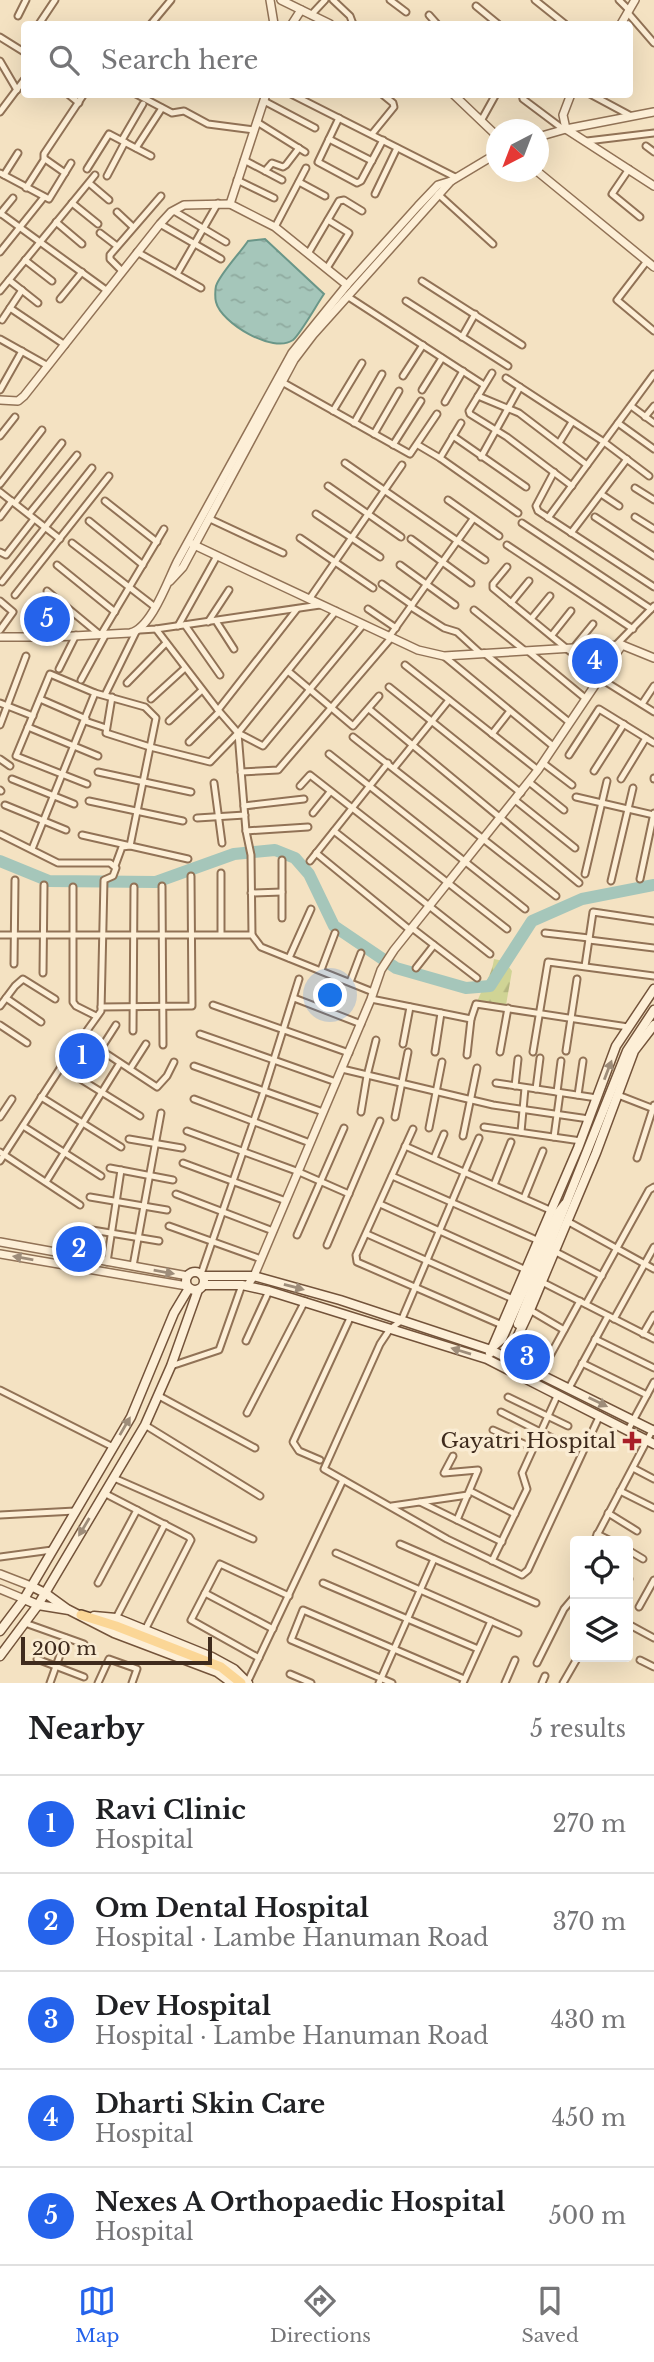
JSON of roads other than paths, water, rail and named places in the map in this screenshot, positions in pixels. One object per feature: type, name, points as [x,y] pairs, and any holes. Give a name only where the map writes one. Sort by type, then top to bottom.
[{"type":"main road","points":[[487,1359],[552,1211],[617,1046],[654,990]]},
{"type":"main road","points":[[508,1358],[510,1343],[627,1051],[654,1010]]},
{"type":"main road","points":[[508,1358],[596,1153],[634,1051],[654,1025]]},
{"type":"main road","points":[[492,1348],[502,1339],[558,1213],[565,1204]]},
{"type":"main road","points":[[0,1631],[24,1599],[135,1408],[194,1272],[201,1281],[269,1291],[487,1359],[508,1358],[654,1429]]},
{"type":"main road","points":[[188,1283],[254,1276],[492,1348],[558,1394],[650,1442]]},
{"type":"main road","points":[[0,1656],[38,1605],[145,1425],[171,1366],[201,1281]]},
{"type":"main road","points":[[31,1586],[69,1610],[211,1663],[246,1683]]},
{"type":"main road","points":[[24,1599],[38,1605],[69,1610]]},
{"type":"main road","points":[[81,1615],[116,1618],[225,1663],[246,1683]]},
{"type":"main road","points":[[81,1615],[114,1633],[217,1672],[232,1683]]},
{"type":"street","points":[[18,16],[26,0]]},
{"type":"street","points":[[41,21],[55,0]]},
{"type":"street","points":[[154,21],[171,0]]},
{"type":"street","points":[[270,0],[274,21]]},
{"type":"street","points":[[311,15],[325,0]]},
{"type":"street","points":[[333,0],[352,21]]},
{"type":"street","points":[[390,0],[406,12]]},
{"type":"street","points":[[535,0],[562,21]]},
{"type":"street","points":[[619,0],[654,43]]},
{"type":"street","points":[[623,21],[635,0]]},
{"type":"street","points":[[287,1],[324,21]]},
{"type":"street","points":[[476,6],[494,21]]},
{"type":"street","points":[[294,21],[301,10]]},
{"type":"street","points":[[429,15],[434,21]]},
{"type":"street","points":[[555,21],[558,18]]},
{"type":"street","points":[[0,37],[21,50]]},
{"type":"street","points":[[0,61],[17,90]]},
{"type":"street","points":[[0,112],[21,84]]},
{"type":"street","points":[[73,98],[79,103]]},
{"type":"street","points":[[26,188],[45,159],[44,154],[82,98]]},
{"type":"street","points":[[143,98],[172,113],[184,111],[208,124],[256,126],[305,152]]},
{"type":"street","points":[[230,204],[265,98],[315,128]]},
{"type":"street","points":[[299,98],[372,134],[453,179]]},
{"type":"street","points":[[372,134],[394,107],[387,98]]},
{"type":"street","points":[[458,98],[486,126]]},
{"type":"street","points":[[481,121],[494,98]]},
{"type":"street","points":[[523,98],[565,129],[654,186]]},
{"type":"street","points":[[565,129],[564,115],[570,98]]},
{"type":"street","points":[[597,98],[631,116]]},
{"type":"street","points":[[107,176],[144,104]]},
{"type":"street","points":[[136,148],[162,108]]},
{"type":"street","points":[[549,134],[654,111]]},
{"type":"street","points":[[339,118],[318,162],[357,183],[361,181],[383,140]]},
{"type":"street","points":[[587,141],[654,134]]},
{"type":"street","points":[[87,169],[107,135],[151,156]]},
{"type":"street","points":[[329,139],[372,161]]},
{"type":"street","points":[[646,146],[654,152]]},
{"type":"street","points":[[265,171],[272,163],[283,167],[299,148]]},
{"type":"street","points":[[376,194],[397,148]]},
{"type":"street","points":[[18,153],[2,174],[44,197],[51,198],[71,163]]},
{"type":"street","points":[[45,159],[65,173]]},
{"type":"street","points":[[244,160],[282,180]]},
{"type":"street","points":[[336,611],[238,733],[210,762],[108,733],[108,696],[138,631],[170,581],[179,572],[292,353],[347,285],[438,185],[486,160]]},
{"type":"street","points":[[275,227],[306,169]]},
{"type":"street","points":[[629,169],[612,194],[640,217]]},
{"type":"street","points":[[0,291],[95,175]]},
{"type":"street","points":[[192,543],[210,519],[299,353],[453,179]]},
{"type":"street","points":[[237,180],[274,198]]},
{"type":"street","points":[[549,181],[654,267]]},
{"type":"street","points":[[299,182],[325,196]]},
{"type":"street","points":[[89,183],[109,200]]},
{"type":"street","points":[[438,194],[493,244]]},
{"type":"street","points":[[122,271],[109,257],[161,196]]},
{"type":"street","points":[[0,252],[44,197]]},
{"type":"street","points":[[13,198],[0,214],[106,290]]},
{"type":"street","points":[[309,252],[341,199],[362,211]]},
{"type":"street","points":[[72,202],[98,224]]},
{"type":"street","points":[[177,274],[218,203]]},
{"type":"street","points":[[0,400],[18,401],[24,396],[137,252],[174,211],[184,205],[230,204],[275,227],[347,285]]},
{"type":"street","points":[[174,211],[226,242]]},
{"type":"street","points":[[117,212],[133,227]]},
{"type":"street","points":[[327,268],[349,233],[328,220]]},
{"type":"street","points":[[56,222],[82,244]]},
{"type":"street","points":[[160,225],[221,259]]},
{"type":"street","points":[[100,233],[117,246]]},
{"type":"street","points":[[137,252],[201,288]]},
{"type":"street","points":[[25,260],[52,281]]},
{"type":"street","points":[[647,261],[617,300],[654,331]]},
{"type":"street","points":[[60,299],[82,272]]},
{"type":"street","points":[[9,280],[38,303]]},
{"type":"street","points":[[422,281],[522,345]]},
{"type":"street","points":[[2,320],[22,290]]},
{"type":"street","points":[[347,296],[484,385]]},
{"type":"street","points":[[405,301],[508,366]]},
{"type":"street","points":[[10,308],[65,345]]},
{"type":"street","points":[[461,336],[475,314]]},
{"type":"street","points":[[0,339],[48,366]]},
{"type":"street","points":[[403,376],[423,345]]},
{"type":"street","points":[[0,390],[22,351]]},
{"type":"street","points":[[422,390],[442,358]]},
{"type":"street","points":[[333,411],[362,363]]},
{"type":"street","points":[[445,402],[463,371]]},
{"type":"street","points":[[492,373],[469,413],[572,486]]},
{"type":"street","points":[[354,423],[382,374]]},
{"type":"street","points":[[548,518],[653,376]]},
{"type":"street","points":[[506,377],[604,442],[649,476]]},
{"type":"street","points":[[282,382],[410,454],[438,414]]},
{"type":"street","points":[[481,457],[520,387]]},
{"type":"street","points":[[374,434],[398,391]]},
{"type":"street","points":[[478,396],[526,417],[587,465]]},
{"type":"street","points":[[393,445],[421,401]]},
{"type":"street","points":[[645,417],[654,405]]},
{"type":"street","points":[[631,406],[654,424]]},
{"type":"street","points":[[0,436],[15,416]]},
{"type":"street","points":[[559,443],[572,422]]},
{"type":"street","points":[[440,458],[461,423]]},
{"type":"street","points":[[618,423],[654,449]]},
{"type":"street","points":[[0,484],[42,430]]},
{"type":"street","points":[[453,436],[526,487]]},
{"type":"street","points":[[0,517],[62,443]]},
{"type":"street","points":[[418,445],[518,513]]},
{"type":"street","points":[[0,552],[6,555],[77,455]]},
{"type":"street","points":[[571,533],[627,459]]},
{"type":"street","points":[[345,463],[485,560]]},
{"type":"street","points":[[310,598],[402,465]]},
{"type":"street","points":[[2,582],[92,468]]},
{"type":"street","points":[[554,472],[536,506],[538,511],[654,587]]},
{"type":"street","points":[[15,596],[109,476]]},
{"type":"street","points":[[328,486],[401,537]]},
{"type":"street","points":[[635,488],[654,500]]},
{"type":"street","points":[[0,492],[60,539]]},
{"type":"street","points":[[601,494],[619,506]]},
{"type":"street","points":[[448,500],[499,536]]},
{"type":"street","points":[[105,501],[157,542]]},
{"type":"street","points":[[316,514],[380,557]]},
{"type":"street","points":[[595,517],[654,556]]},
{"type":"street","points":[[635,517],[654,529]]},
{"type":"street","points":[[210,519],[283,553]]},
{"type":"street","points":[[241,772],[278,770],[390,637],[474,519]]},
{"type":"street","points":[[89,521],[143,565]]},
{"type":"street","points":[[522,523],[651,609],[654,618]]},
{"type":"street","points":[[81,680],[102,634],[164,529]]},
{"type":"street","points":[[300,538],[373,587]]},
{"type":"street","points":[[411,539],[471,583]]},
{"type":"street","points":[[72,543],[155,607]]},
{"type":"street","points":[[192,543],[418,650],[444,656],[619,645],[654,658]]},
{"type":"street","points":[[507,545],[633,629]]},
{"type":"street","points":[[178,626],[216,556]]},
{"type":"street","points":[[57,565],[115,612]]},
{"type":"street","points":[[400,565],[455,605]]},
{"type":"street","points":[[507,567],[492,587],[599,676],[654,712]]},
{"type":"street","points":[[511,603],[528,581]]},
{"type":"street","points":[[382,584],[443,628],[456,631],[569,722]]},
{"type":"street","points":[[208,622],[229,590]]},
{"type":"street","points":[[47,591],[102,634]]},
{"type":"street","points":[[531,618],[550,596]]},
{"type":"street","points":[[0,601],[13,612],[1,634],[55,637],[156,629],[323,604]]},
{"type":"street","points":[[189,742],[218,711],[297,609]]},
{"type":"street","points":[[368,609],[396,628]]},
{"type":"street","points":[[171,1366],[219,1350],[244,1286],[254,1276],[299,1172],[381,970],[394,950],[538,770],[619,645],[651,609]]},
{"type":"street","points":[[474,610],[585,698]]},
{"type":"street","points":[[552,635],[571,611]]},
{"type":"street","points":[[26,615],[55,637]]},
{"type":"street","points":[[216,621],[234,649]]},
{"type":"street","points":[[575,646],[593,624]]},
{"type":"street","points":[[185,625],[220,675]]},
{"type":"street","points":[[156,629],[238,733],[263,746],[363,625]]},
{"type":"street","points":[[59,669],[76,635]]},
{"type":"street","points":[[127,683],[166,643]]},
{"type":"street","points":[[0,725],[26,656]]},
{"type":"street","points":[[444,656],[553,746]]},
{"type":"street","points":[[405,665],[538,770]]},
{"type":"street","points":[[151,699],[185,668]]},
{"type":"street","points":[[288,671],[354,726],[379,696]]},
{"type":"street","points":[[87,784],[16,756],[50,674],[95,693],[145,707],[156,718],[130,846]]},
{"type":"street","points":[[642,705],[654,686]]},
{"type":"street","points":[[389,687],[575,848]]},
{"type":"street","points":[[169,721],[202,690]]},
{"type":"street","points":[[32,849],[95,693]]},
{"type":"street","points":[[40,699],[106,728]]},
{"type":"street","points":[[394,768],[449,700]]},
{"type":"street","points":[[0,703],[33,716]]},
{"type":"street","points":[[369,709],[579,883]]},
{"type":"street","points":[[569,755],[599,709],[654,743]]},
{"type":"street","points":[[492,734],[510,711]]},
{"type":"street","points":[[594,771],[624,724]]},
{"type":"street","points":[[28,727],[98,756]]},
{"type":"street","points":[[238,733],[246,831],[251,855],[252,935],[261,947],[350,982],[372,995],[410,1007],[471,1019]]},
{"type":"street","points":[[353,737],[556,896]]},
{"type":"street","points":[[621,779],[646,738]]},
{"type":"street","points":[[329,754],[525,909]]},
{"type":"street","points":[[0,759],[10,766]]},
{"type":"street","points":[[310,861],[388,763]]},
{"type":"street","points":[[543,763],[572,785]]},
{"type":"street","points":[[98,772],[191,792]]},
{"type":"street","points":[[300,786],[309,775],[507,929]]},
{"type":"street","points":[[12,779],[74,804]]},
{"type":"street","points":[[585,874],[607,781]]},
{"type":"street","points":[[529,782],[564,810]]},
{"type":"street","points":[[214,783],[222,843]]},
{"type":"street","points":[[611,881],[633,788]]},
{"type":"street","points":[[313,813],[330,792]]},
{"type":"street","points":[[576,797],[654,814],[640,879]]},
{"type":"street","points":[[244,806],[304,799]]},
{"type":"street","points":[[89,801],[183,821]]},
{"type":"street","points":[[5,805],[65,830]]},
{"type":"street","points":[[197,818],[245,815]]},
{"type":"street","points":[[246,831],[308,827]]},
{"type":"street","points":[[334,831],[490,954]]},
{"type":"street","points":[[0,834],[58,863],[110,863],[115,867]]},
{"type":"street","points":[[82,835],[188,859]]},
{"type":"street","points":[[80,1205],[1,1156],[101,1011],[104,880],[113,876],[122,847],[130,846]]},
{"type":"street","points":[[316,853],[477,978]]},
{"type":"street","points":[[282,860],[282,918]]},
{"type":"street","points":[[220,873],[221,933]]},
{"type":"street","points":[[101,1007],[193,1005],[191,876]]},
{"type":"street","points":[[14,964],[15,880]]},
{"type":"street","points":[[43,973],[44,885]]},
{"type":"street","points":[[163,886],[163,1045]]},
{"type":"street","points":[[73,887],[73,1002],[96,1016]]},
{"type":"street","points":[[133,1031],[134,887]]},
{"type":"street","points":[[251,893],[282,892]]},
{"type":"street","points":[[289,958],[310,909]]},
{"type":"street","points":[[585,966],[593,912],[654,921]]},
{"type":"street","points":[[321,970],[335,933]]},
{"type":"street","points":[[545,933],[654,948]]},
{"type":"street","points":[[0,935],[252,935]]},
{"type":"street","points":[[416,968],[434,945]]},
{"type":"street","points":[[350,982],[361,953]]},
{"type":"street","points":[[533,1052],[547,963],[654,976]]},
{"type":"street","points":[[41,1022],[2,1003],[23,979],[55,999]]},
{"type":"street","points":[[201,1281],[299,979]]},
{"type":"street","points":[[566,1051],[577,979]]},
{"type":"street","points":[[294,999],[361,1024]]},
{"type":"street","points":[[467,1055],[471,1019],[476,1004],[628,1027]]},
{"type":"street","points":[[213,1005],[349,1053]]},
{"type":"street","points":[[403,1044],[410,1007]]},
{"type":"street","points":[[500,1052],[508,1008]]},
{"type":"street","points":[[435,1052],[441,1013]]},
{"type":"street","points":[[0,1025],[27,1043]]},
{"type":"street","points":[[100,1050],[116,1025]]},
{"type":"street","points":[[200,1034],[336,1082]]},
{"type":"street","points":[[81,1037],[157,1087],[174,1062]]},
{"type":"street","points":[[361,1112],[376,1040]]},
{"type":"street","points":[[130,1069],[146,1044]]},
{"type":"street","points":[[395,1117],[408,1052]]},
{"type":"street","points":[[536,1089],[540,1058]]},
{"type":"street","points":[[515,1086],[518,1059]]},
{"type":"street","points":[[554,1137],[561,1061]]},
{"type":"street","points":[[578,1095],[583,1061]]},
{"type":"street","points":[[429,1128],[442,1062]]},
{"type":"street","points":[[46,1182],[120,1063]]},
{"type":"street","points":[[194,1066],[323,1112]]},
{"type":"street","points":[[61,1067],[140,1116]]},
{"type":"street","points":[[463,1136],[477,1068]]},
{"type":"street","points":[[342,1069],[493,1105],[589,1119]]},
{"type":"street","points":[[496,1083],[597,1098]]},
{"type":"street","points":[[521,1132],[526,1088]]},
{"type":"street","points":[[617,1094],[654,1107],[637,1158]]},
{"type":"street","points":[[41,1097],[121,1147]]},
{"type":"street","points":[[0,1117],[12,1099]]},
{"type":"street","points":[[194,1099],[310,1143]]},
{"type":"street","points":[[134,1266],[161,1113]]},
{"type":"street","points":[[327,1245],[380,1121]]},
{"type":"street","points":[[23,1125],[101,1176]]},
{"type":"street","points":[[484,1126],[581,1140]]},
{"type":"street","points":[[298,1235],[344,1128]]},
{"type":"street","points":[[413,1129],[356,1255],[357,1262],[502,1325]]},
{"type":"street","points":[[187,1131],[299,1172],[349,1194]]},
{"type":"street","points":[[434,1158],[444,1134]]},
{"type":"street","points":[[479,1138],[416,1289],[401,1321],[390,1329],[380,1344],[324,1469],[447,1539],[522,1575],[527,1572],[600,1415]]},
{"type":"street","points":[[129,1139],[182,1148]]},
{"type":"street","points":[[494,1185],[511,1142]]},
{"type":"street","points":[[405,1146],[552,1211]]},
{"type":"street","points":[[524,1198],[543,1151]]},
{"type":"street","points":[[183,1163],[286,1201]]},
{"type":"street","points":[[110,1168],[173,1180]]},
{"type":"street","points":[[107,1262],[121,1170]]},
{"type":"street","points":[[392,1176],[539,1241]]},
{"type":"street","points":[[540,1374],[564,1330],[602,1276],[649,1191],[654,1187]]},
{"type":"street","points":[[176,1194],[273,1231]]},
{"type":"street","points":[[90,1197],[167,1210]]},
{"type":"street","points":[[380,1204],[526,1270]]},
{"type":"street","points":[[567,1221],[654,1269]]},
{"type":"street","points":[[169,1226],[261,1259]]},
{"type":"street","points":[[80,1228],[159,1241]]},
{"type":"street","points":[[367,1234],[513,1300]]},
{"type":"street","points":[[0,1242],[134,1266],[188,1283]]},
{"type":"street","points":[[569,1388],[595,1339],[654,1247]]},
{"type":"street","points":[[554,1251],[602,1276]]},
{"type":"street","points":[[0,1254],[188,1283]]},
{"type":"street","points":[[542,1282],[654,1339]]},
{"type":"street","points":[[246,1341],[269,1291]]},
{"type":"street","points":[[247,1413],[305,1301]]},
{"type":"street","points":[[530,1310],[564,1330]]},
{"type":"street","points":[[643,1334],[654,1315]]},
{"type":"street","points":[[320,1460],[299,1451],[293,1442],[351,1316]]},
{"type":"street","points":[[595,1339],[654,1368]]},
{"type":"street","points":[[517,1340],[548,1357]]},
{"type":"street","points":[[582,1363],[647,1395]]},
{"type":"street","points":[[628,1430],[654,1382]]},
{"type":"street","points":[[0,1390],[113,1447]]},
{"type":"street","points":[[492,1561],[527,1489],[522,1473],[558,1394]]},
{"type":"street","points":[[159,1396],[255,1448]]},
{"type":"street","points":[[508,1397],[568,1426]]},
{"type":"street","points":[[501,1412],[560,1442]]},
{"type":"street","points":[[145,1425],[260,1496]]},
{"type":"street","points":[[601,1536],[597,1534],[650,1442],[654,1429]]},
{"type":"street","points":[[494,1430],[533,1448]]},
{"type":"street","points":[[453,1456],[444,1473],[478,1471],[457,1520]]},
{"type":"street","points":[[633,1468],[654,1479]]},
{"type":"street","points":[[114,1478],[254,1539]]},
{"type":"street","points":[[246,1683],[343,1480]]},
{"type":"street","points":[[620,1491],[654,1508]]},
{"type":"street","points":[[104,1493],[191,1540],[145,1630]]},
{"type":"street","points":[[392,1506],[469,1493],[515,1514]]},
{"type":"street","points":[[420,1502],[502,1542]]},
{"type":"street","points":[[98,1583],[137,1510]]},
{"type":"street","points":[[0,1516],[75,1511]]},
{"type":"street","points":[[608,1513],[637,1531]]},
{"type":"street","points":[[116,1618],[165,1524]]},
{"type":"street","points":[[400,1544],[536,1603]]},
{"type":"street","points":[[0,1557],[52,1550]]},
{"type":"street","points":[[336,1553],[519,1633]]},
{"type":"street","points":[[633,1553],[643,1559]]},
{"type":"street","points":[[380,1681],[434,1559]]},
{"type":"street","points":[[259,1658],[192,1622],[205,1593],[220,1564],[289,1596]]},
{"type":"street","points":[[0,1574],[31,1586]]},
{"type":"street","points":[[639,1607],[654,1580]]},
{"type":"street","points":[[323,1583],[478,1649]]},
{"type":"street","points":[[0,1589],[24,1599]]},
{"type":"street","points":[[205,1593],[273,1629]]},
{"type":"street","points":[[537,1663],[565,1608],[572,1599]]},
{"type":"street","points":[[392,1683],[380,1681],[291,1640],[303,1610],[463,1681],[491,1621]]},
{"type":"street","points":[[25,1623],[84,1644]]},
{"type":"street","points":[[633,1626],[654,1638]]},
{"type":"street","points":[[50,1683],[66,1637]]},
{"type":"street","points":[[37,1659],[84,1677]]},
{"type":"street","points":[[98,1683],[110,1659],[137,1670],[132,1683]]},
{"type":"street","points":[[505,1683],[515,1660]]},
{"type":"street","points":[[640,1660],[654,1667]]},
{"type":"street","points":[[563,1683],[575,1662]]},
{"type":"street","points":[[290,1674],[311,1683]]},
{"type":"street","points":[[542,1683],[545,1676]]},
{"type":"water","points":[[265,239],[324,294],[293,340],[284,343],[261,340],[237,327],[227,319],[216,301],[218,281],[248,241]]},
{"type":"waterway","points":[[0,861],[49,881],[156,882],[234,854],[275,850],[295,858],[309,874],[334,926],[396,968],[466,988],[490,986],[532,921],[582,899],[654,885]]},
{"type":"place","name":"Nexes A Orthopaedic Hospital","points":[[47,619]]},
{"type":"place","name":"Dharti Skin Care","points":[[595,661]]},
{"type":"place","name":"Ravi Clinic","points":[[82,1056]]},
{"type":"place","name":"Om Dental Hospital","points":[[79,1249]]},
{"type":"place","name":"Dev Hospital","points":[[527,1357]]},
{"type":"place","name":"Gayatri Hospital","points":[[632,1441]]}]
